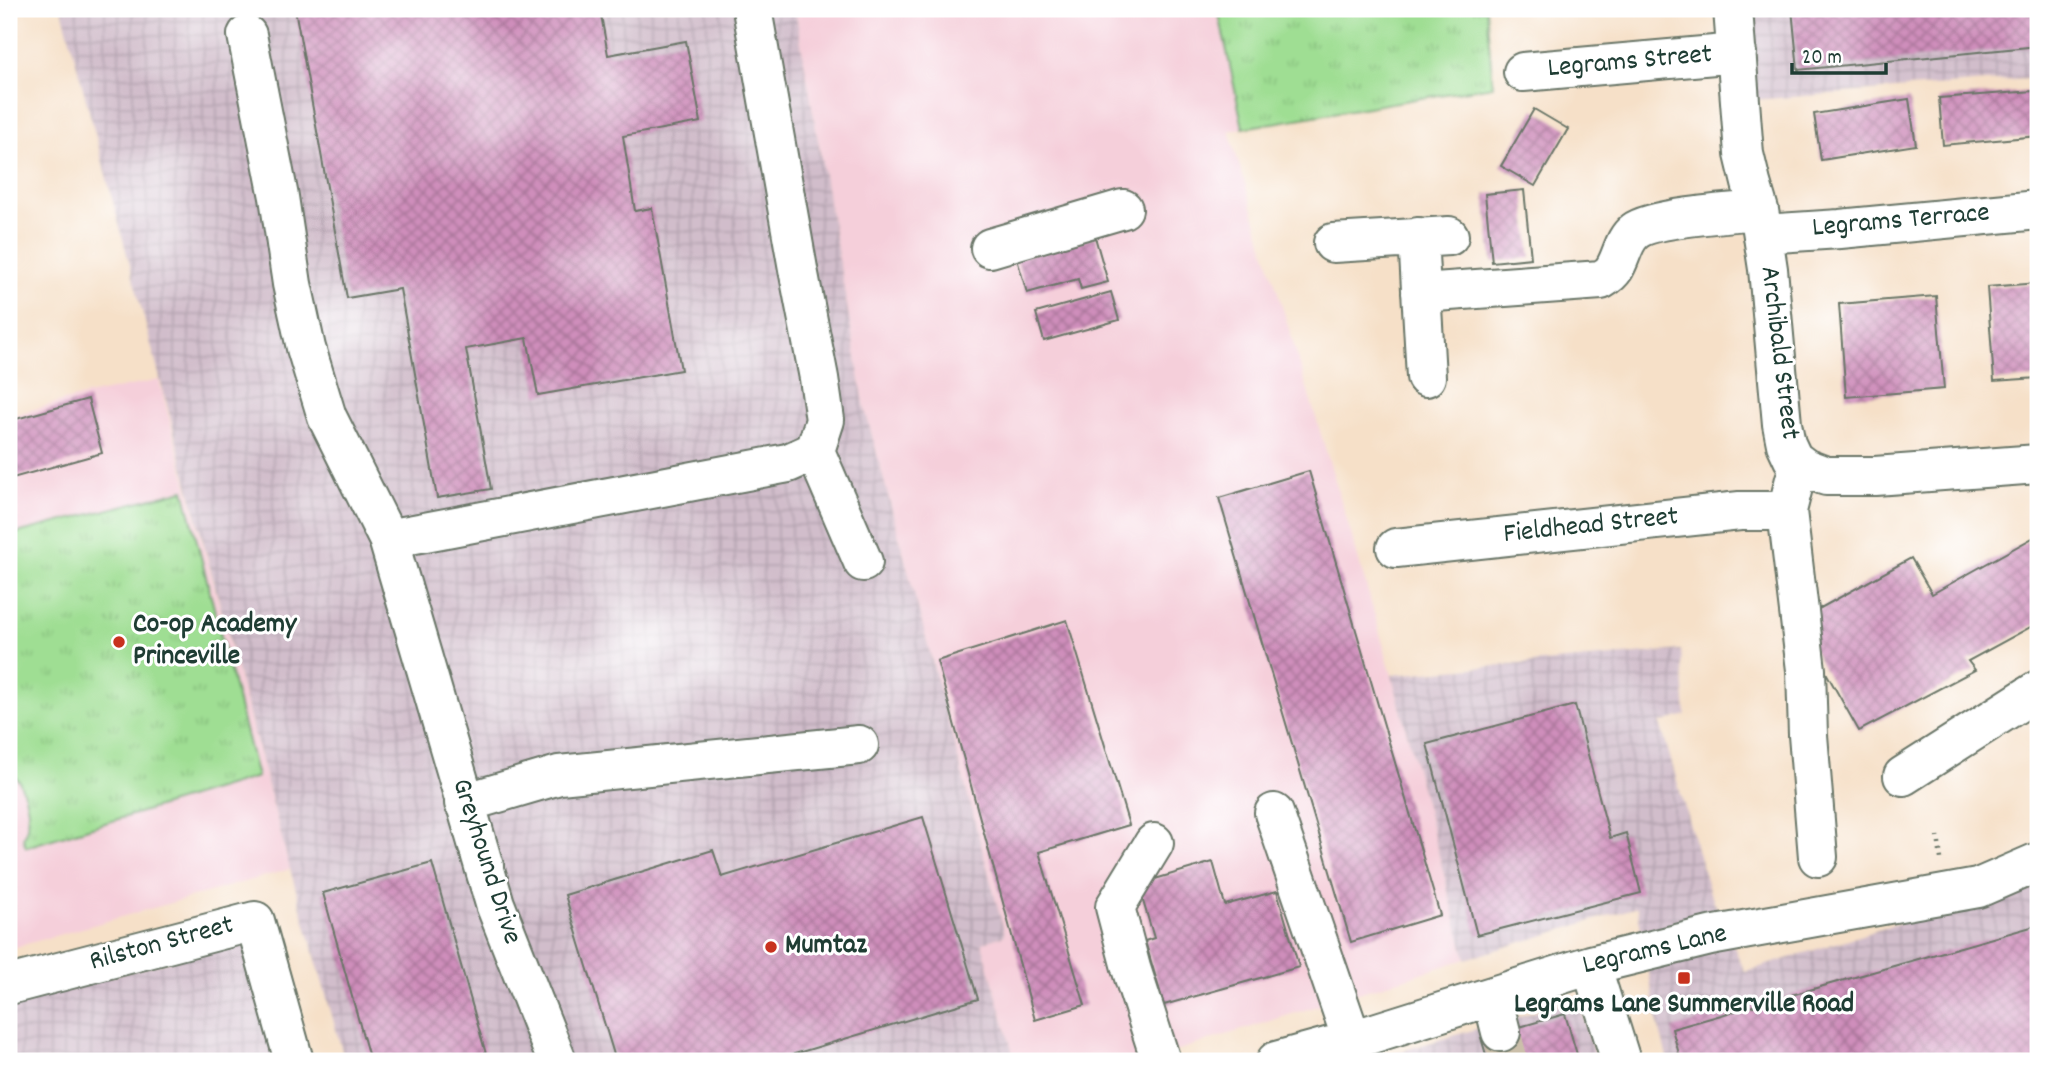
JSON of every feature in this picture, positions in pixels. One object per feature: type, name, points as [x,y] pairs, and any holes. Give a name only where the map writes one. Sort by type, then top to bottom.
[{"type":"street","points":[[752,9],[825,420],[815,451],[863,562]]},
{"type":"street","name":"Archibald Street","points":[[1734,9],[1744,153],[1761,222],[1768,270],[1782,424],[1786,444],[1793,459],[1805,468],[1795,479],[1787,511],[1806,670],[1808,735],[1818,857]]},
{"type":"street","name":"Greyhound Drive","points":[[247,35],[306,348],[327,417],[388,539],[495,904],[557,1061]]},
{"type":"street","name":"Legrams Street","points":[[1523,72],[1737,53]]},
{"type":"street","points":[[990,248],[1123,209]]},
{"type":"street","name":"Legrams Terrace","points":[[1422,293],[1601,280],[1613,271],[1623,247],[1634,231],[1643,226],[1687,218],[1840,229],[2038,210]]},
{"type":"street","points":[[1333,243],[1434,237],[1422,293],[1426,377]]},
{"type":"street","points":[[388,539],[788,463],[815,451]]},
{"type":"street","points":[[1805,468],[1826,476],[1875,476],[2038,464]]},
{"type":"street","name":"Fieldhead Street","points":[[1396,548],[1740,511],[1787,511]]},
{"type":"street","points":[[1903,776],[2038,690]]},
{"type":"street","points":[[464,803],[559,775],[859,745]]},
{"type":"street","points":[[1274,813],[1352,1040]]},
{"type":"street","points":[[1154,843],[1115,907],[1131,968],[1161,1061]]},
{"type":"street","name":"Legrams Lane","points":[[1276,1061],[1591,965],[1710,936],[1978,888],[2038,862]]},
{"type":"street","name":"Rilston Street","points":[[9,985],[255,921],[294,1061]]},
{"type":"street","points":[[1591,965],[1621,1061]]},
{"type":"street","points":[[1492,996],[1501,1032]]},
{"type":"shaded area","points":[[62,9],[795,9],[865,409],[1005,935],[982,943],[1015,1061],[345,1061],[290,869]]},
{"type":"shaded area","points":[[795,9],[1218,9],[1243,128],[1229,131],[1392,675],[1466,959],[1144,1061],[1015,1061],[982,943],[1005,935],[865,409]]},
{"type":"shaded area","points":[[1717,9],[2038,9],[2038,78],[1726,102]]},
{"type":"shaded area","name":"Co-op Academy Princeville","points":[[159,380],[290,869],[9,949],[9,416],[87,395]]},
{"type":"shaded area","points":[[1681,650],[1686,715],[1660,723],[1709,890],[1745,972],[2038,879],[2038,1061],[1668,1061],[1658,1024],[1637,907],[1466,959],[1392,675]]},
{"type":"shaded area","points":[[248,941],[283,1061],[9,1061],[9,1002]]},
{"type":"shaded area","points":[[1578,999],[1596,1061],[1368,1061]]},
{"type":"green space","points":[[1218,9],[1486,9],[1493,86],[1243,128]]},
{"type":"green space","points":[[184,490],[257,777],[26,847],[23,838],[28,810],[25,796],[19,781],[9,769],[9,711],[12,710],[9,697],[9,535]]},
{"type":"building","points":[[295,9],[600,9],[608,55],[686,41],[701,122],[623,136],[635,211],[652,208],[681,370],[538,395],[527,338],[466,349],[491,489],[437,498],[400,289],[347,298]]},
{"type":"building","points":[[1792,9],[2038,9],[2038,46],[1798,70]]},
{"type":"building","points":[[2034,91],[2038,136],[1943,145],[1939,98]]},
{"type":"building","points":[[1909,99],[1916,145],[1821,160],[1814,114]]},
{"type":"building","points":[[1534,109],[1568,129],[1535,186],[1501,166]]},
{"type":"building","points":[[1524,190],[1531,258],[1492,262],[1485,194]]},
{"type":"building","points":[[1095,237],[1108,282],[1081,289],[1078,279],[1027,293],[1017,259]]},
{"type":"building","points":[[2038,283],[2038,378],[1994,381],[1987,287]]},
{"type":"building","points":[[1111,292],[1119,320],[1044,341],[1036,313]]},
{"type":"building","points":[[1936,296],[1944,389],[1846,397],[1839,304]]},
{"type":"building","points":[[88,399],[102,453],[9,479],[9,421]]},
{"type":"building","points":[[1309,471],[1440,915],[1351,942],[1219,498]]},
{"type":"building","points":[[2038,535],[2038,623],[1968,661],[1975,670],[1859,731],[1797,621],[1911,558],[1932,594]]},
{"type":"building","points":[[1067,620],[1129,825],[1039,852],[1085,1005],[1035,1020],[937,661]]},
{"type":"building","points":[[1575,705],[1610,838],[1626,833],[1641,893],[1477,935],[1427,744]]},
{"type":"building","name":"Mumtaz","points":[[923,817],[978,999],[771,1061],[616,1061],[565,895],[713,850],[722,877]]},
{"type":"building","points":[[1213,862],[1225,905],[1277,891],[1299,967],[1164,1005],[1145,941],[1154,938],[1138,884]]},
{"type":"building","points":[[432,863],[488,1061],[370,1061],[323,893]]},
{"type":"building","points":[[2038,925],[2038,1061],[1681,1061],[1672,1029]]},
{"type":"building","points":[[1565,1014],[1579,1061],[1488,1061],[1481,1038]]},
{"type":"tunnel","points":[[1501,1032],[1509,1061]]},
{"type":"place","name":"Co-op Academy Princeville","points":[[119,642]]},
{"type":"place","name":"Mumtaz","points":[[771,947]]},
{"type":"place","name":"Legrams Lane Summerville Road","points":[[1684,978]]}]
